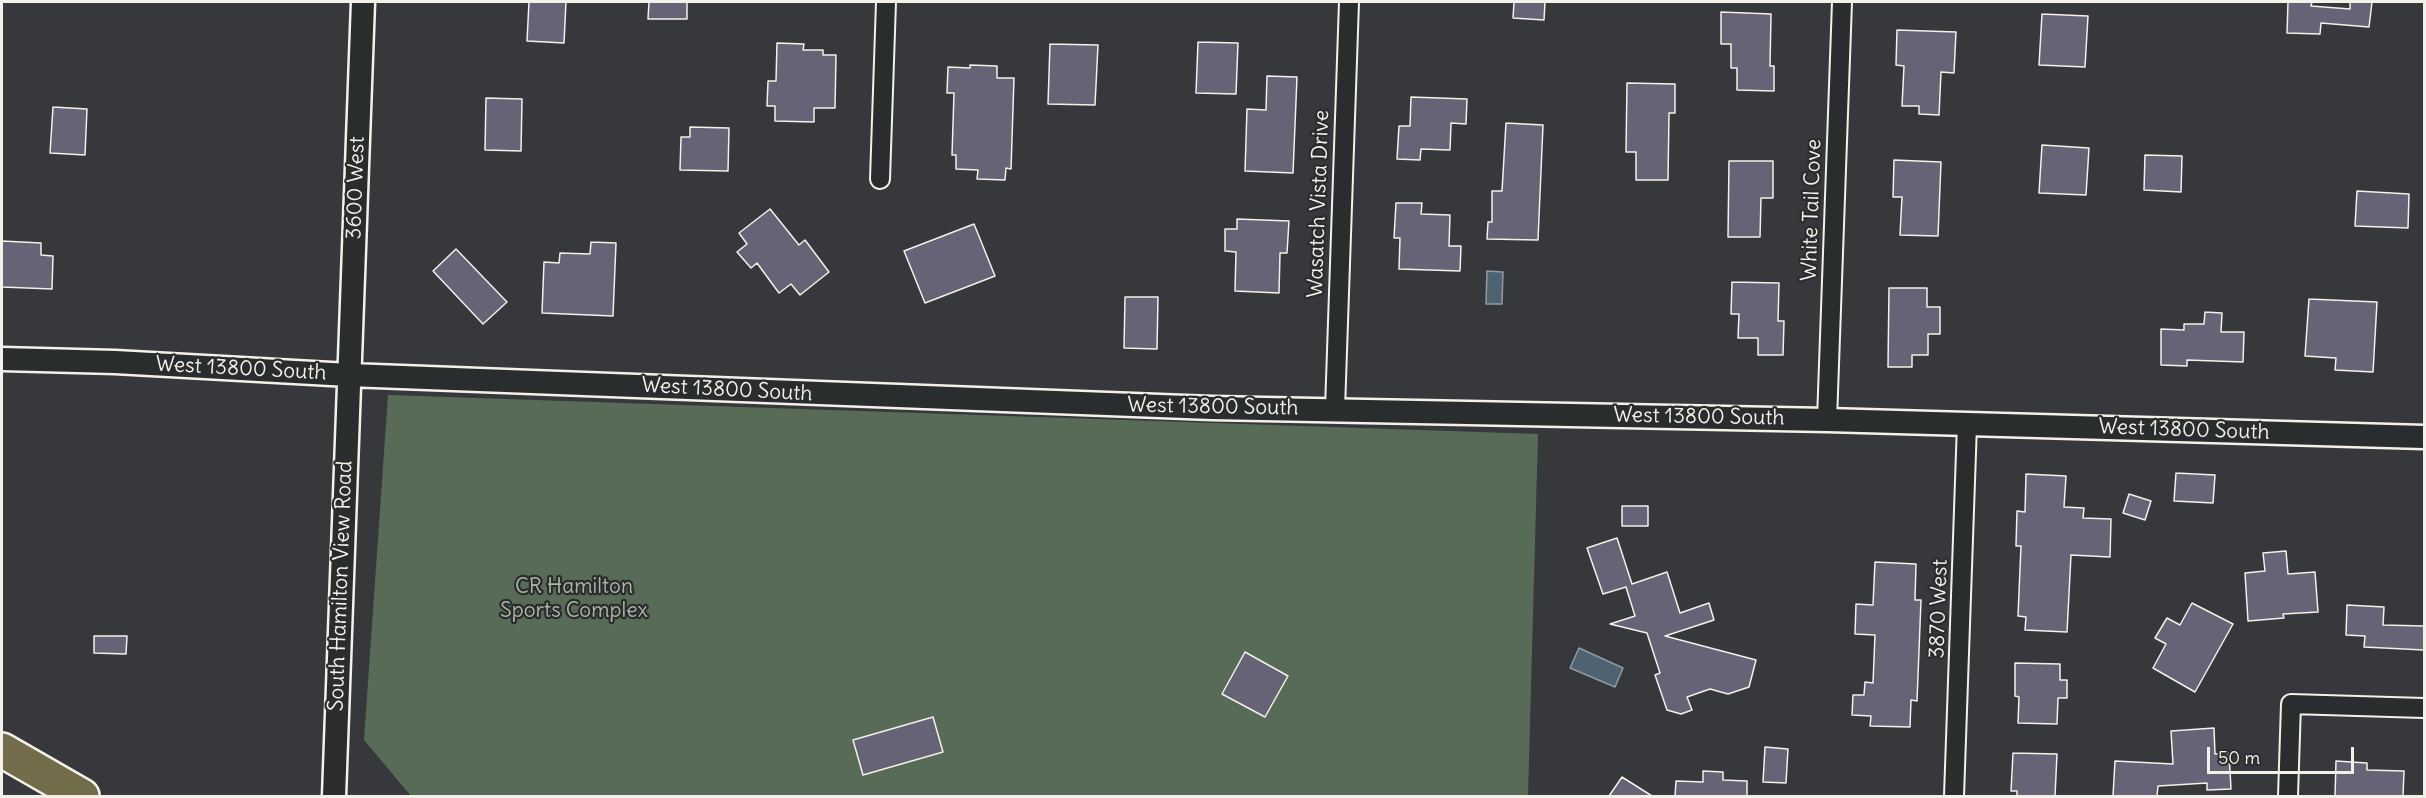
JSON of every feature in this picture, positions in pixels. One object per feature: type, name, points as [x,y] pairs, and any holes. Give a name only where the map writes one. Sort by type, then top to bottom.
[{"type":"highway","points":[[2,750],[82,796]]},
{"type":"street","name":"3600 West","points":[[350,375],[363,2]]},
{"type":"street","points":[[880,179],[886,2]]},
{"type":"street","name":"Wasatch Vista Drive","points":[[1335,409],[1349,2]]},
{"type":"street","name":"White Tail Cove","points":[[1827,420],[1842,2]]},
{"type":"street","name":"West 13800 South","points":[[2,359],[115,362],[350,375],[1188,407],[1827,420],[2424,437]]},
{"type":"street","name":"South Hamilton View Road","points":[[334,796],[350,375]]},
{"type":"street","name":"3870 West","points":[[1954,796],[1967,424]]},
{"type":"street","points":[[2288,796],[2291,704],[2424,708]]},
{"type":"green space","name":"CR Hamilton Sports Complex","points":[[388,395],[1538,434],[1528,796],[411,796],[364,740]]},
{"type":"water","points":[[1487,271],[1503,272],[1502,304],[1486,304]]},
{"type":"water","points":[[1579,648],[1623,668],[1615,687],[1570,668]]},
{"type":"building","points":[[529,2],[566,2],[564,43],[527,41]]},
{"type":"building","points":[[649,2],[687,2],[687,19],[648,19]]},
{"type":"building","points":[[1514,2],[1545,2],[1544,20],[1513,18]]},
{"type":"building","points":[[2288,2],[2312,2],[2311,6],[2350,9],[2350,2],[2372,2],[2369,27],[2321,23],[2320,34],[2287,33]]},
{"type":"building","points":[[1721,12],[1771,14],[1770,66],[1774,66],[1774,91],[1737,90],[1737,68],[1731,68],[1731,44],[1721,44]]},
{"type":"building","points":[[2042,14],[2088,16],[2085,67],[2039,65]]},
{"type":"building","points":[[1897,30],[1956,32],[1954,73],[1941,72],[1939,115],[1919,114],[1919,106],[1902,106],[1904,66],[1896,65]]},
{"type":"building","points":[[1198,42],[1238,43],[1236,94],[1196,93]]},
{"type":"building","points":[[777,43],[804,44],[803,50],[823,50],[823,55],[836,55],[835,108],[814,108],[814,122],[775,121],[775,106],[767,106],[768,81],[776,81]]},
{"type":"building","points":[[1050,44],[1098,45],[1095,105],[1048,104]]},
{"type":"building","points":[[970,65],[997,66],[997,78],[1014,78],[1011,169],[1006,168],[1005,180],[977,179],[978,170],[956,169],[956,155],[952,155],[954,93],[947,93],[948,67],[970,68]]},
{"type":"building","points":[[1267,76],[1297,77],[1293,173],[1245,171],[1247,109],[1266,110]]},
{"type":"building","points":[[1627,83],[1675,84],[1675,113],[1669,113],[1668,180],[1636,180],[1636,152],[1626,152]]},
{"type":"building","points":[[1411,97],[1467,99],[1466,124],[1451,123],[1450,150],[1421,149],[1420,160],[1397,159],[1399,126],[1410,126]]},
{"type":"building","points":[[486,98],[522,99],[521,151],[485,150]]},
{"type":"building","points":[[53,107],[87,109],[85,155],[50,153]]},
{"type":"building","points":[[1506,123],[1543,125],[1538,240],[1487,239],[1488,222],[1492,222],[1492,191],[1502,191]]},
{"type":"building","points":[[690,127],[729,128],[728,171],[680,170],[681,137],[690,137]]},
{"type":"building","points":[[2042,145],[2089,148],[2086,195],[2039,193]]},
{"type":"building","points":[[2145,155],[2182,156],[2181,192],[2144,190]]},
{"type":"building","points":[[1894,160],[1941,162],[1938,236],[1900,235],[1902,197],[1893,197]]},
{"type":"building","points":[[1729,161],[1773,161],[1773,198],[1761,198],[1760,237],[1728,237]]},
{"type":"building","points":[[2357,191],[2409,194],[2408,228],[2355,226]]},
{"type":"building","points":[[1396,203],[1422,203],[1421,214],[1450,215],[1449,246],[1461,246],[1460,271],[1399,269],[1400,238],[1394,238]]},
{"type":"building","points":[[770,209],[799,245],[805,240],[829,272],[800,295],[791,284],[779,293],[757,263],[751,268],[737,252],[747,244],[739,233]]},
{"type":"building","points":[[1237,219],[1289,221],[1287,253],[1280,253],[1279,293],[1235,291],[1236,252],[1225,251],[1225,229],[1237,229]]},
{"type":"building","points":[[974,224],[995,276],[925,303],[904,251]]},
{"type":"building","points":[[2,241],[41,243],[41,255],[53,256],[52,289],[2,287]]},
{"type":"building","points":[[591,242],[616,243],[613,316],[542,313],[544,262],[559,263],[560,253],[590,254]]},
{"type":"building","points":[[456,249],[507,302],[483,324],[433,271]]},
{"type":"building","points":[[1732,282],[1779,283],[1778,321],[1784,321],[1783,355],[1758,355],[1758,338],[1738,338],[1739,314],[1731,314]]},
{"type":"building","points":[[1889,288],[1927,288],[1927,307],[1940,307],[1940,334],[1928,334],[1928,355],[1912,355],[1912,367],[1888,367]]},
{"type":"building","points":[[1125,297],[1158,297],[1157,349],[1124,348]]},
{"type":"building","points":[[2309,299],[2377,302],[2373,372],[2335,370],[2336,358],[2305,356]]},
{"type":"building","points":[[2205,312],[2222,313],[2221,332],[2244,332],[2243,362],[2187,360],[2187,366],[2161,365],[2161,329],[2184,330],[2184,324],[2204,324]]},
{"type":"building","points":[[2176,473],[2215,475],[2213,503],[2174,501]]},
{"type":"building","points":[[2026,474],[2066,476],[2064,507],[2084,508],[2083,518],[2111,519],[2110,557],[2071,555],[2067,632],[2025,630],[2026,617],[2018,616],[2021,546],[2016,546],[2017,511],[2025,512]]},
{"type":"building","points":[[2129,494],[2151,501],[2145,520],[2123,513]]},
{"type":"building","points":[[1622,506],[1648,506],[1648,526],[1622,526]]},
{"type":"building","points":[[1617,538],[1632,584],[1667,572],[1680,613],[1709,603],[1714,620],[1665,636],[1756,660],[1749,687],[1728,694],[1710,689],[1687,697],[1692,710],[1681,714],[1667,710],[1655,675],[1660,673],[1647,633],[1610,624],[1635,616],[1626,587],[1603,594],[1587,548]]},
{"type":"building","points":[[2286,551],[2288,574],[2315,572],[2318,612],[2283,614],[2284,618],[2248,621],[2245,573],[2265,571],[2263,553]]},
{"type":"building","points":[[1875,562],[1916,564],[1915,600],[1921,600],[1917,701],[1911,700],[1910,727],[1870,726],[1871,716],[1852,715],[1853,695],[1864,695],[1865,682],[1873,683],[1875,635],[1855,634],[1856,604],[1873,605]]},
{"type":"building","points":[[2192,603],[2233,624],[2195,692],[2153,668],[2166,644],[2155,638],[2167,618],[2180,625]]},
{"type":"building","points":[[2347,605],[2384,607],[2383,625],[2424,626],[2424,650],[2364,647],[2365,636],[2346,635]]},
{"type":"building","points":[[94,636],[127,636],[126,654],[94,653]]},
{"type":"building","points":[[1245,652],[1288,676],[1265,717],[1222,694]]},
{"type":"building","points":[[2015,663],[2060,664],[2060,680],[2067,680],[2067,698],[2058,698],[2057,724],[2018,723],[2019,697],[2015,696]]},
{"type":"building","points":[[933,717],[943,752],[863,775],[853,740]]},
{"type":"building","points":[[2214,728],[2215,754],[2229,753],[2231,789],[2207,790],[2207,783],[2158,786],[2157,796],[2113,796],[2115,761],[2173,764],[2171,731]]},
{"type":"building","points":[[1765,747],[1788,749],[1786,783],[1763,782]]},
{"type":"building","points":[[2013,753],[2057,754],[2055,796],[2017,796],[2017,791],[2011,791]]},
{"type":"building","points":[[2336,761],[2367,763],[2367,770],[2404,771],[2403,796],[2335,796]]},
{"type":"building","points":[[1703,771],[1723,772],[1723,780],[1747,781],[1747,796],[1675,796],[1676,781],[1703,782]]},
{"type":"building","points":[[1622,777],[1652,796],[1609,796]]}]
